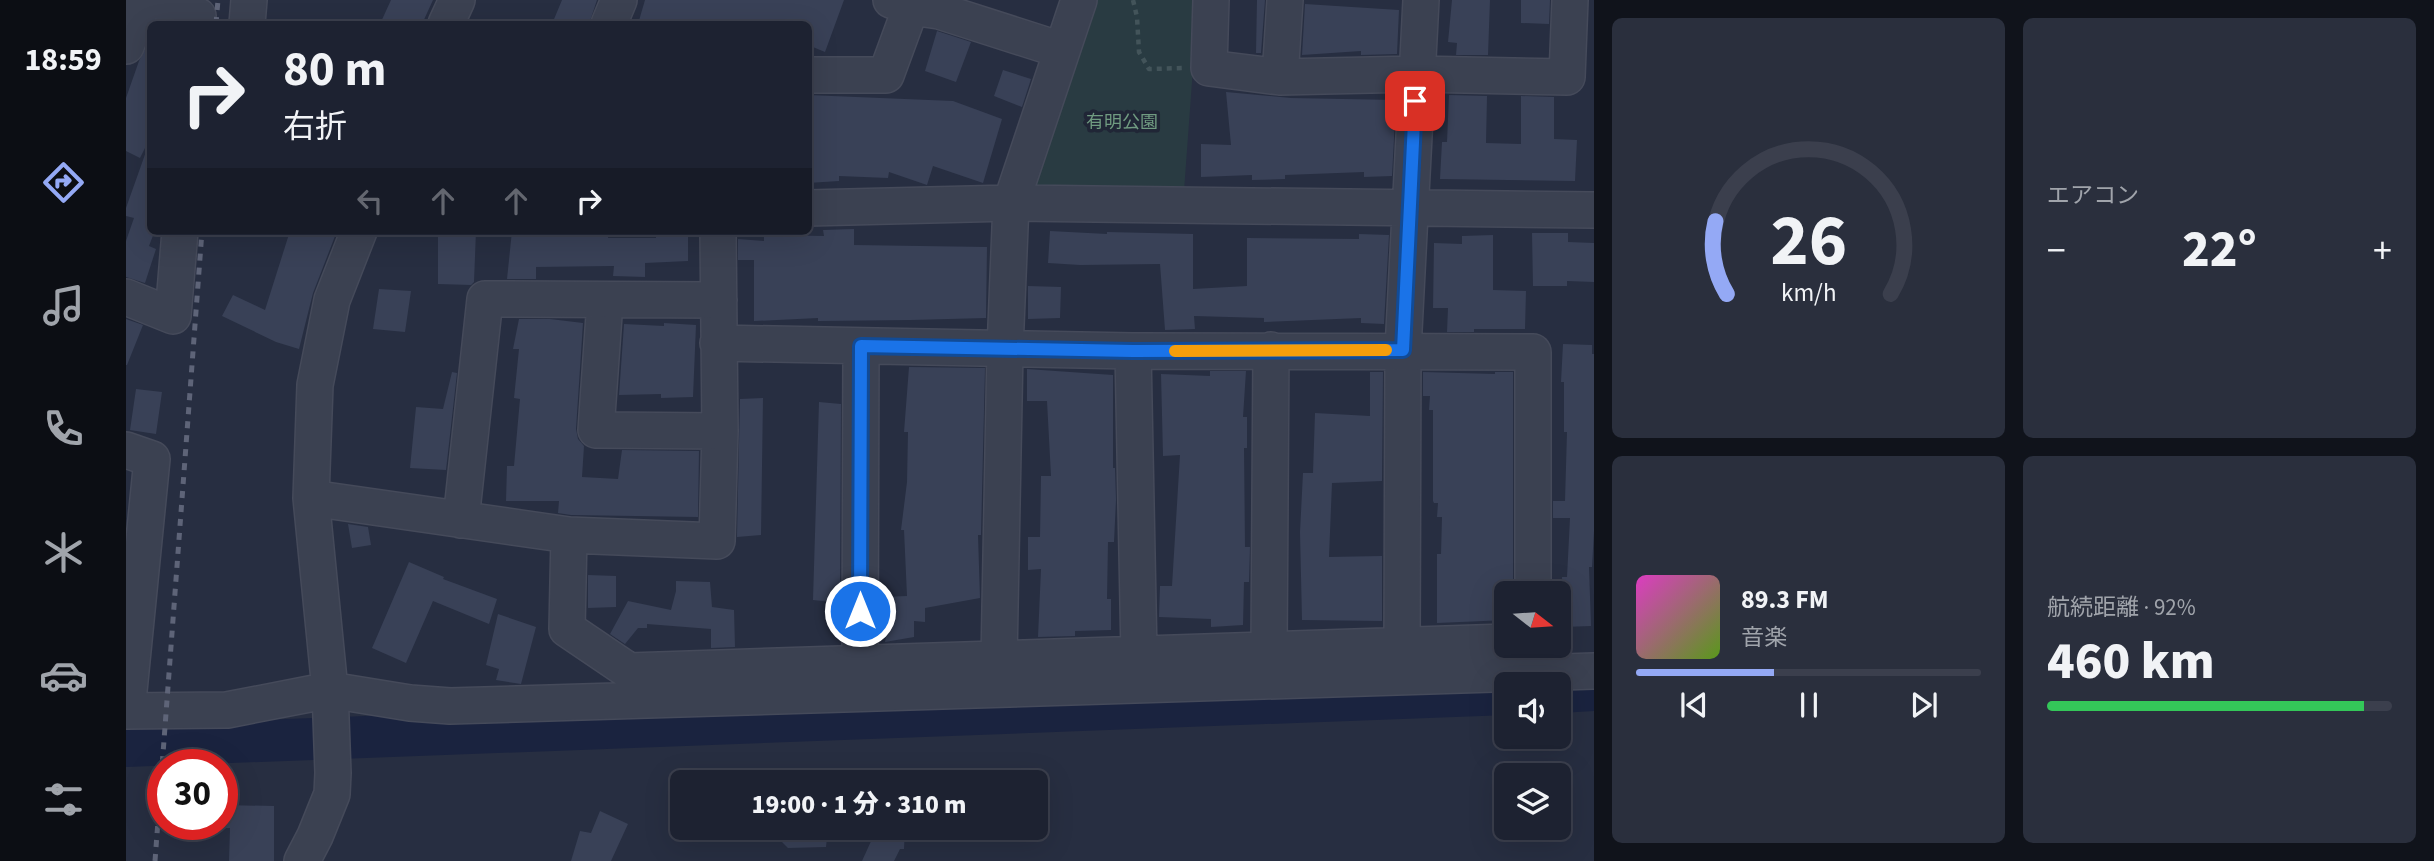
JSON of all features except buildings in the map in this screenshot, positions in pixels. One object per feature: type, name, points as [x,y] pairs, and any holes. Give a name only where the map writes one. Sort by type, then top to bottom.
[{"type":"street","points":[[126,46],[144,0]]},
{"type":"street","points":[[156,0],[198,14]]},
{"type":"street","points":[[247,21],[249,0]]},
{"type":"street","points":[[447,21],[457,0]]},
{"type":"street","points":[[610,21],[619,0]]},
{"type":"street","points":[[999,659],[1005,350],[1011,204],[1079,0]]},
{"type":"street","points":[[1211,0],[1209,68],[1280,77],[1416,74],[1567,77],[1570,0]]},
{"type":"street","points":[[1280,77],[1285,0]]},
{"type":"street","points":[[1402,646],[1403,350],[1421,0]]},
{"type":"street","points":[[812,75],[886,75],[901,4],[939,11],[1061,50]]},
{"type":"street","points":[[812,208],[1011,204],[1594,210]]},
{"type":"street","points":[[126,297],[173,316],[180,235]]},
{"type":"street","points":[[302,861],[332,794],[333,773],[330,700],[312,498],[314,385],[332,300],[357,235]]},
{"type":"street","points":[[312,498],[569,535],[717,541],[720,431],[718,235]]},
{"type":"street","points":[[461,520],[485,299],[719,300]]},
{"type":"street","points":[[605,301],[596,430],[720,431]]},
{"type":"street","points":[[718,343],[1005,350],[1533,352],[1533,581]]},
{"type":"street","points":[[860,664],[861,346]]},
{"type":"street","points":[[1269,649],[1271,350]]},
{"type":"street","points":[[1133,351],[1139,655]]},
{"type":"street","points":[[126,450],[152,460],[126,711],[227,710],[330,700],[450,706],[1594,671]]},
{"type":"street","points":[[569,535],[567,629],[629,671],[1494,642]]},
{"type":"path","points":[[1133,0],[1138,17],[1139,52],[1149,69],[1209,68]]},
{"type":"green space","name":"有明公園","points":[[1098,0],[1198,0],[1184,191],[1034,188],[1027,181]]},
{"type":"waterway","points":[[1571,691],[1594,690]]},
{"type":"waterway","points":[[126,746],[1494,694]]},
{"type":"railway","points":[[216,21],[218,0]]},
{"type":"railway","points":[[155,861],[202,235]]},
{"type":"slow traffic","points":[[1175,351],[1386,350]]},
{"type":"route","points":[[860,611],[861,346],[1133,351],[1403,350],[1415,101]]}]
